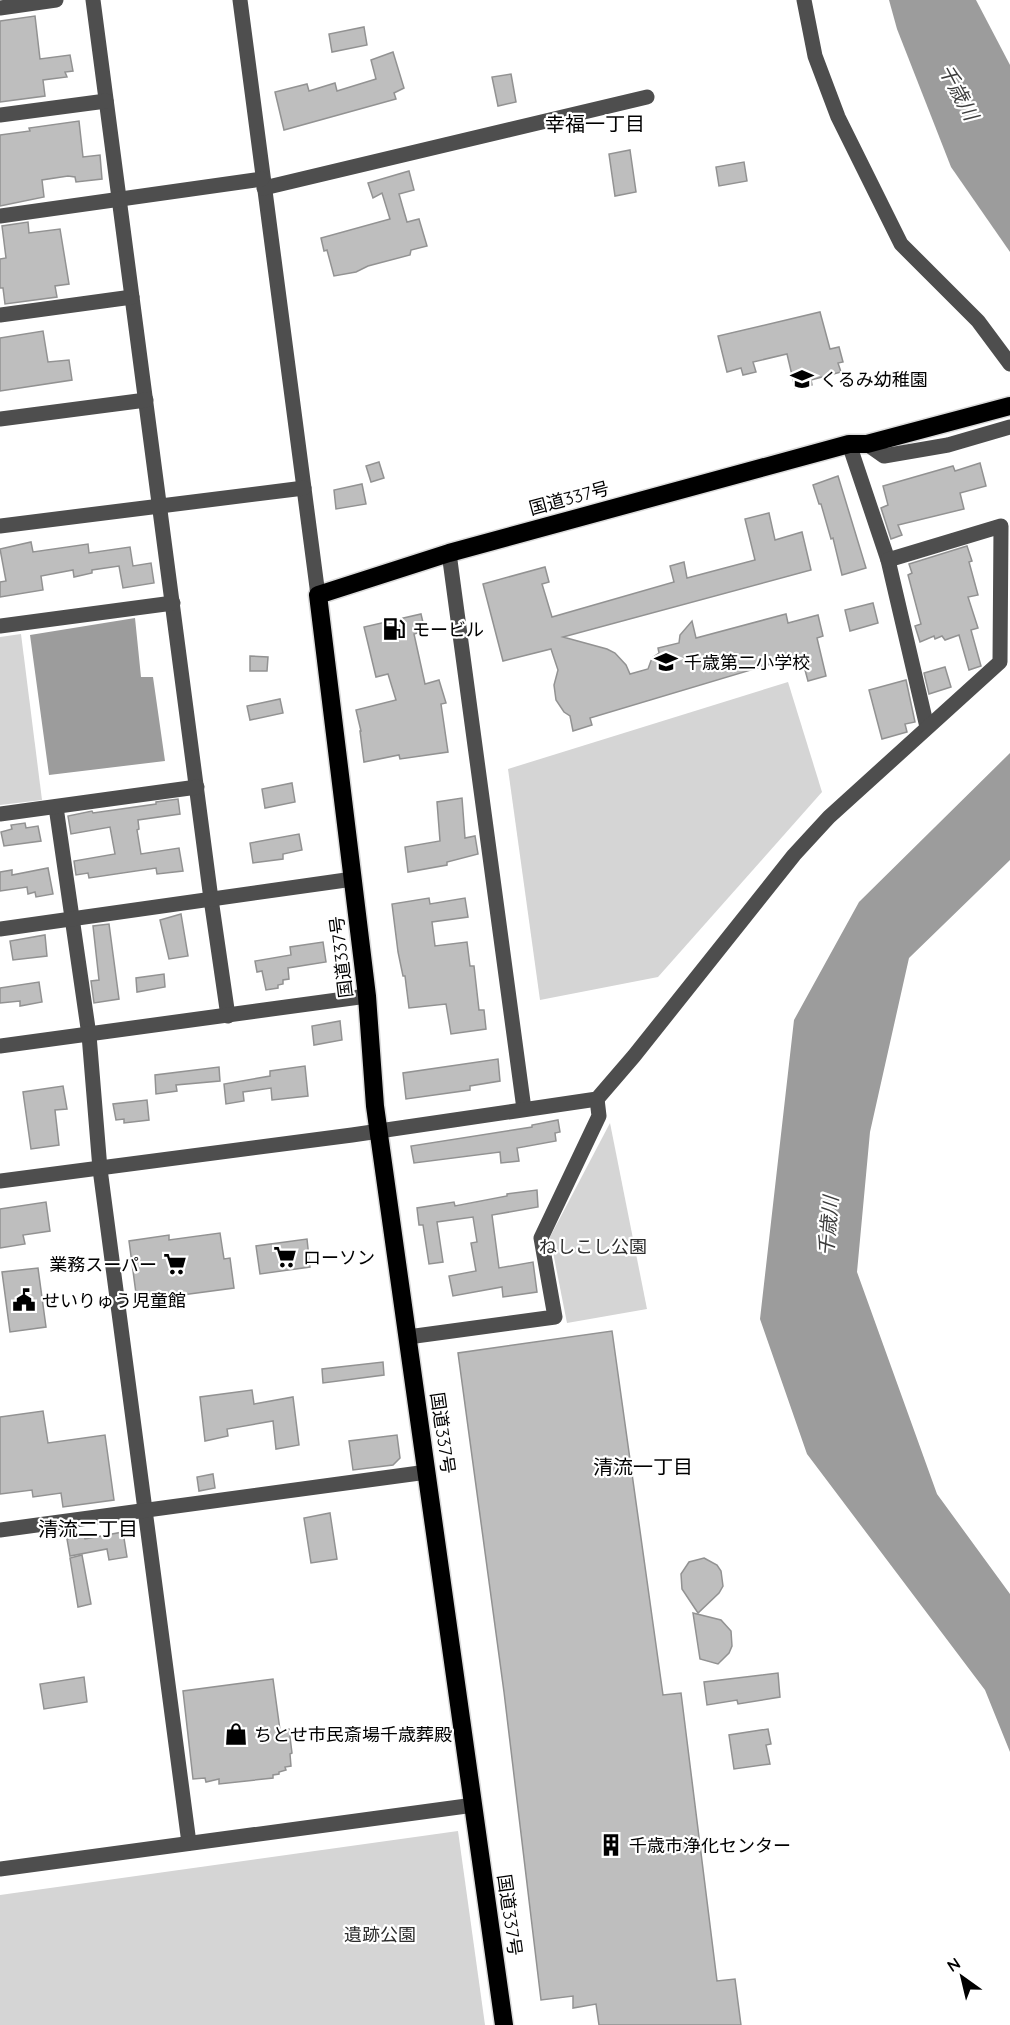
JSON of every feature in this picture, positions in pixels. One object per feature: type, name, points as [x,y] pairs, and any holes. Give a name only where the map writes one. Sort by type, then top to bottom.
[{"type":"highway","name":"国道337号","points":[[504,2025],[378,1131],[367,996],[318,595],[449,553],[1007,406]]},
{"type":"street","points":[[0,8],[56,0]]},
{"type":"street","points":[[93,0],[228,1016]]},
{"type":"street","points":[[240,0],[318,595]]},
{"type":"street","points":[[804,0],[815,56],[838,117],[901,244],[978,321],[1010,363]]},
{"type":"street","points":[[0,216],[263,184],[647,97]]},
{"type":"street","points":[[0,115],[106,101]]},
{"type":"street","points":[[0,315],[132,297]]},
{"type":"street","points":[[0,419],[146,400]]},
{"type":"street","points":[[858,444],[884,456],[948,445],[1010,427]]},
{"type":"street","points":[[858,444],[927,727]]},
{"type":"street","points":[[0,526],[160,504],[304,488]]},
{"type":"street","points":[[0,1181],[378,1131],[597,1099],[794,855],[829,817],[1000,662],[1001,526],[888,560]]},
{"type":"street","points":[[449,553],[524,1109]]},
{"type":"street","points":[[0,626],[173,603]]},
{"type":"street","points":[[0,814],[196,787]]},
{"type":"street","points":[[56,807],[88,1035],[100,1169],[189,1843]]},
{"type":"street","points":[[0,929],[353,879]]},
{"type":"street","points":[[0,1046],[367,996]]},
{"type":"street","points":[[408,1337],[555,1317],[541,1238],[599,1116],[597,1099]]},
{"type":"street","points":[[0,1530],[427,1472]]},
{"type":"street","points":[[0,1869],[474,1804]]},
{"type":"green space","points":[[21,634],[42,800],[0,805],[0,637]]},
{"type":"green space","points":[[788,682],[822,792],[658,977],[540,1000],[508,769]]},
{"type":"green space","name":"ねしこし公園","points":[[610,1123],[647,1309],[567,1323],[550,1237]]},
{"type":"green space","name":"遺跡公園","points":[[458,1831],[485,2025],[0,2025],[0,1895]]},
{"type":"water","name":"千歳川","points":[[889,0],[976,0],[1010,65],[1010,252],[951,167],[897,29]]},
{"type":"water","points":[[135,618],[141,677],[153,677],[165,761],[49,775],[30,635]]},
{"type":"water","name":"千歳川","points":[[1010,753],[1010,860],[909,958],[870,1132],[857,1272],[937,1494],[1010,1594],[1010,1752],[985,1690],[807,1454],[760,1319],[794,1020],[859,902]]},
{"type":"building","points":[[35,16],[40,59],[70,55],[73,71],[65,72],[67,77],[43,80],[45,96],[0,102],[0,21]]},
{"type":"building","points":[[364,27],[367,45],[332,52],[329,34]]},
{"type":"building","points":[[393,52],[404,88],[394,93],[396,99],[284,130],[275,92],[307,84],[309,91],[335,83],[337,91],[376,79],[371,60]]},
{"type":"building","points":[[511,74],[516,102],[498,106],[492,77]]},
{"type":"building","points":[[79,121],[83,157],[100,155],[102,179],[76,182],[75,177],[68,176],[42,180],[44,197],[0,206],[0,135],[30,131],[29,128]]},
{"type":"building","points":[[630,150],[636,192],[615,196],[609,154]]},
{"type":"building","points":[[744,162],[747,181],[719,186],[716,167]]},
{"type":"building","points":[[409,171],[414,190],[399,194],[407,222],[419,219],[427,246],[411,250],[410,255],[368,266],[356,272],[334,276],[321,238],[390,219],[382,193],[373,198],[368,183]]},
{"type":"building","points":[[28,222],[29,233],[60,229],[69,284],[55,286],[57,297],[5,304],[3,288],[0,288],[0,259],[6,258],[2,226]]},
{"type":"building","points":[[820,312],[830,349],[839,347],[843,362],[838,363],[841,372],[811,380],[812,385],[795,388],[787,354],[753,362],[756,372],[743,375],[741,368],[727,372],[718,336]]},
{"type":"building","points":[[43,331],[48,362],[69,360],[72,380],[0,391],[0,338]]},
{"type":"building","points":[[379,462],[384,478],[371,482],[366,466]]},
{"type":"building","points":[[980,463],[986,486],[960,493],[964,509],[898,525],[902,535],[891,539],[881,508],[888,505],[883,486],[953,466],[955,471]]},
{"type":"building","points":[[838,476],[866,568],[842,575],[833,538],[831,539],[813,485]]},
{"type":"building","points":[[362,484],[366,504],[336,509],[334,490]]},
{"type":"building","points":[[769,513],[775,540],[802,532],[811,570],[563,637],[615,653],[626,665],[630,674],[648,669],[652,658],[659,653],[658,648],[679,643],[680,635],[692,621],[696,638],[786,614],[788,623],[818,615],[823,636],[817,638],[826,676],[808,681],[801,655],[590,718],[592,725],[573,731],[570,716],[564,712],[556,700],[554,685],[558,670],[551,649],[503,661],[483,584],[545,567],[549,582],[542,584],[552,617],[674,582],[670,566],[684,562],[687,578],[755,560],[745,519]]},
{"type":"building","points":[[31,542],[33,552],[88,544],[89,553],[130,547],[133,566],[151,563],[154,583],[123,588],[119,566],[92,570],[92,573],[74,577],[73,570],[41,576],[43,590],[0,597],[0,582],[6,581],[0,549]]},
{"type":"building","points":[[967,546],[978,595],[968,597],[978,628],[971,630],[981,666],[969,670],[959,635],[945,640],[942,636],[935,639],[934,636],[920,642],[915,626],[921,624],[908,575],[912,573],[909,564]]},
{"type":"building","points":[[873,603],[878,623],[850,631],[845,610]]},
{"type":"building","points":[[421,614],[425,631],[414,634],[425,684],[439,680],[446,703],[441,704],[448,752],[400,759],[399,755],[364,762],[356,710],[396,700],[388,674],[376,677],[364,627]]},
{"type":"building","points":[[250,656],[268,657],[267,671],[250,671]]},
{"type":"building","points":[[945,667],[951,687],[929,694],[924,673]]},
{"type":"building","points":[[906,680],[915,722],[905,724],[907,732],[882,739],[869,690]]},
{"type":"building","points":[[280,699],[283,713],[250,720],[247,706]]},
{"type":"building","points":[[292,783],[295,802],[265,808],[262,789]]},
{"type":"building","points":[[462,798],[465,838],[475,836],[478,854],[447,862],[447,865],[408,872],[405,847],[440,841],[437,802]]},
{"type":"building","points":[[178,799],[180,814],[138,820],[139,829],[137,830],[141,854],[179,848],[183,871],[157,874],[156,868],[89,878],[88,873],[76,875],[74,861],[115,854],[110,827],[71,834],[68,816]]},
{"type":"building","points":[[25,823],[26,828],[38,826],[41,841],[4,846],[1,832],[12,829],[11,825]]},
{"type":"building","points":[[299,834],[302,850],[283,854],[283,859],[253,863],[250,843]]},
{"type":"building","points":[[48,868],[53,894],[36,897],[35,892],[28,894],[27,887],[0,891],[0,872],[12,870],[12,875]]},
{"type":"building","points":[[429,898],[430,904],[465,898],[468,917],[432,922],[435,946],[467,942],[470,966],[474,966],[479,1010],[484,1010],[486,1029],[451,1034],[446,1004],[409,1008],[405,976],[403,976],[398,952],[392,904]]},
{"type":"building","points":[[181,914],[188,956],[169,959],[160,920]]},
{"type":"building","points":[[109,924],[119,999],[94,1003],[91,981],[99,980],[93,926]]},
{"type":"building","points":[[45,935],[47,956],[13,960],[10,941]]},
{"type":"building","points":[[323,942],[326,962],[288,968],[289,979],[283,980],[283,984],[278,985],[278,988],[266,990],[262,971],[257,972],[255,961],[291,955],[290,947]]},
{"type":"building","points":[[164,974],[165,987],[137,992],[136,978]]},
{"type":"building","points":[[39,982],[42,1002],[20,1006],[20,1001],[0,1003],[0,988]]},
{"type":"building","points":[[340,1021],[342,1040],[314,1045],[312,1026]]},
{"type":"building","points":[[498,1059],[500,1081],[470,1086],[470,1090],[406,1099],[403,1073]]},
{"type":"building","points":[[305,1066],[308,1096],[272,1100],[271,1088],[243,1092],[244,1101],[226,1104],[224,1084],[270,1076],[270,1071]]},
{"type":"building","points":[[219,1067],[220,1081],[176,1085],[177,1091],[156,1094],[155,1075]]},
{"type":"building","points":[[63,1086],[67,1109],[55,1110],[59,1145],[31,1149],[23,1092]]},
{"type":"building","points":[[147,1100],[149,1120],[124,1123],[124,1119],[116,1120],[113,1104]]},
{"type":"building","points":[[558,1120],[560,1132],[555,1133],[556,1141],[517,1148],[519,1161],[501,1163],[500,1152],[414,1163],[411,1146],[532,1127],[532,1125]]},
{"type":"building","points":[[537,1190],[538,1207],[492,1215],[499,1268],[533,1262],[537,1292],[503,1297],[502,1287],[453,1296],[449,1276],[476,1271],[471,1243],[477,1242],[473,1217],[437,1222],[443,1262],[429,1264],[423,1225],[419,1225],[417,1208],[454,1202],[455,1206],[507,1196],[507,1194]]},
{"type":"building","points":[[46,1202],[50,1231],[23,1235],[25,1244],[0,1248],[0,1209]]},
{"type":"building","points":[[220,1233],[224,1259],[230,1258],[234,1288],[137,1301],[129,1241],[169,1235],[169,1240]]},
{"type":"building","points":[[307,1239],[310,1267],[260,1274],[256,1246]]},
{"type":"building","name":"せいりゅう児童館","points":[[38,1268],[46,1327],[10,1332],[2,1272]]},
{"type":"building","points":[[612,1331],[663,1695],[681,1693],[717,1981],[735,1979],[741,2025],[599,2025],[596,2004],[573,2008],[573,1996],[541,2000],[504,1692],[458,1353]]},
{"type":"building","points":[[383,1362],[384,1375],[323,1383],[322,1369]]},
{"type":"building","points":[[252,1390],[254,1404],[293,1397],[299,1445],[276,1449],[273,1421],[227,1429],[228,1436],[205,1441],[200,1397]]},
{"type":"building","points":[[43,1411],[48,1443],[105,1435],[114,1500],[63,1507],[61,1493],[33,1497],[32,1490],[0,1494],[0,1417]]},
{"type":"building","points":[[397,1435],[400,1458],[393,1465],[353,1470],[349,1441]]},
{"type":"building","points":[[213,1474],[215,1488],[199,1491],[197,1477]]},
{"type":"building","points":[[330,1513],[337,1559],[311,1563],[304,1518]]},
{"type":"building","points":[[123,1532],[127,1557],[109,1560],[107,1549],[70,1556],[67,1539],[84,1536],[85,1539]]},
{"type":"building","points":[[82,1555],[91,1604],[78,1607],[70,1558]]},
{"type":"building","points":[[704,1558],[717,1565],[721,1571],[723,1586],[719,1593],[698,1613],[682,1589],[681,1574],[689,1562]]},
{"type":"building","points":[[693,1613],[721,1620],[731,1631],[732,1646],[729,1653],[718,1664],[700,1659]]},
{"type":"building","points":[[778,1673],[780,1697],[738,1704],[737,1700],[707,1705],[704,1682]]},
{"type":"building","points":[[84,1677],[87,1702],[44,1709],[40,1684]]},
{"type":"building","points":[[273,1679],[280,1730],[289,1729],[291,1766],[273,1775],[273,1778],[219,1784],[219,1779],[206,1782],[205,1778],[193,1779],[183,1691]]},
{"type":"building","points":[[768,1729],[771,1744],[766,1745],[770,1764],[734,1769],[729,1735]]},
{"type":"place","name":"くるみ幼稚園","points":[[802,379]]},
{"type":"place","name":"モービル","points":[[394,629]]},
{"type":"place","name":"千歳第二小学校","points":[[666,662]]},
{"type":"place","name":"ローソン","points":[[285,1257]]},
{"type":"place","name":"業務スーパー","points":[[175,1264]]},
{"type":"place","name":"せいりゅう児童館","points":[[24,1300]]},
{"type":"place","name":"ちとせ市民斎場千歳葬殿","points":[[236,1734]]},
{"type":"place","name":"千歳市浄化センター","points":[[611,1845]]},
{"type":"district","name":"幸福一丁目","points":[[595,123]]},
{"type":"district","name":"清流一丁目","points":[[643,1466]]},
{"type":"district","name":"清流二丁目","points":[[88,1528]]}]
